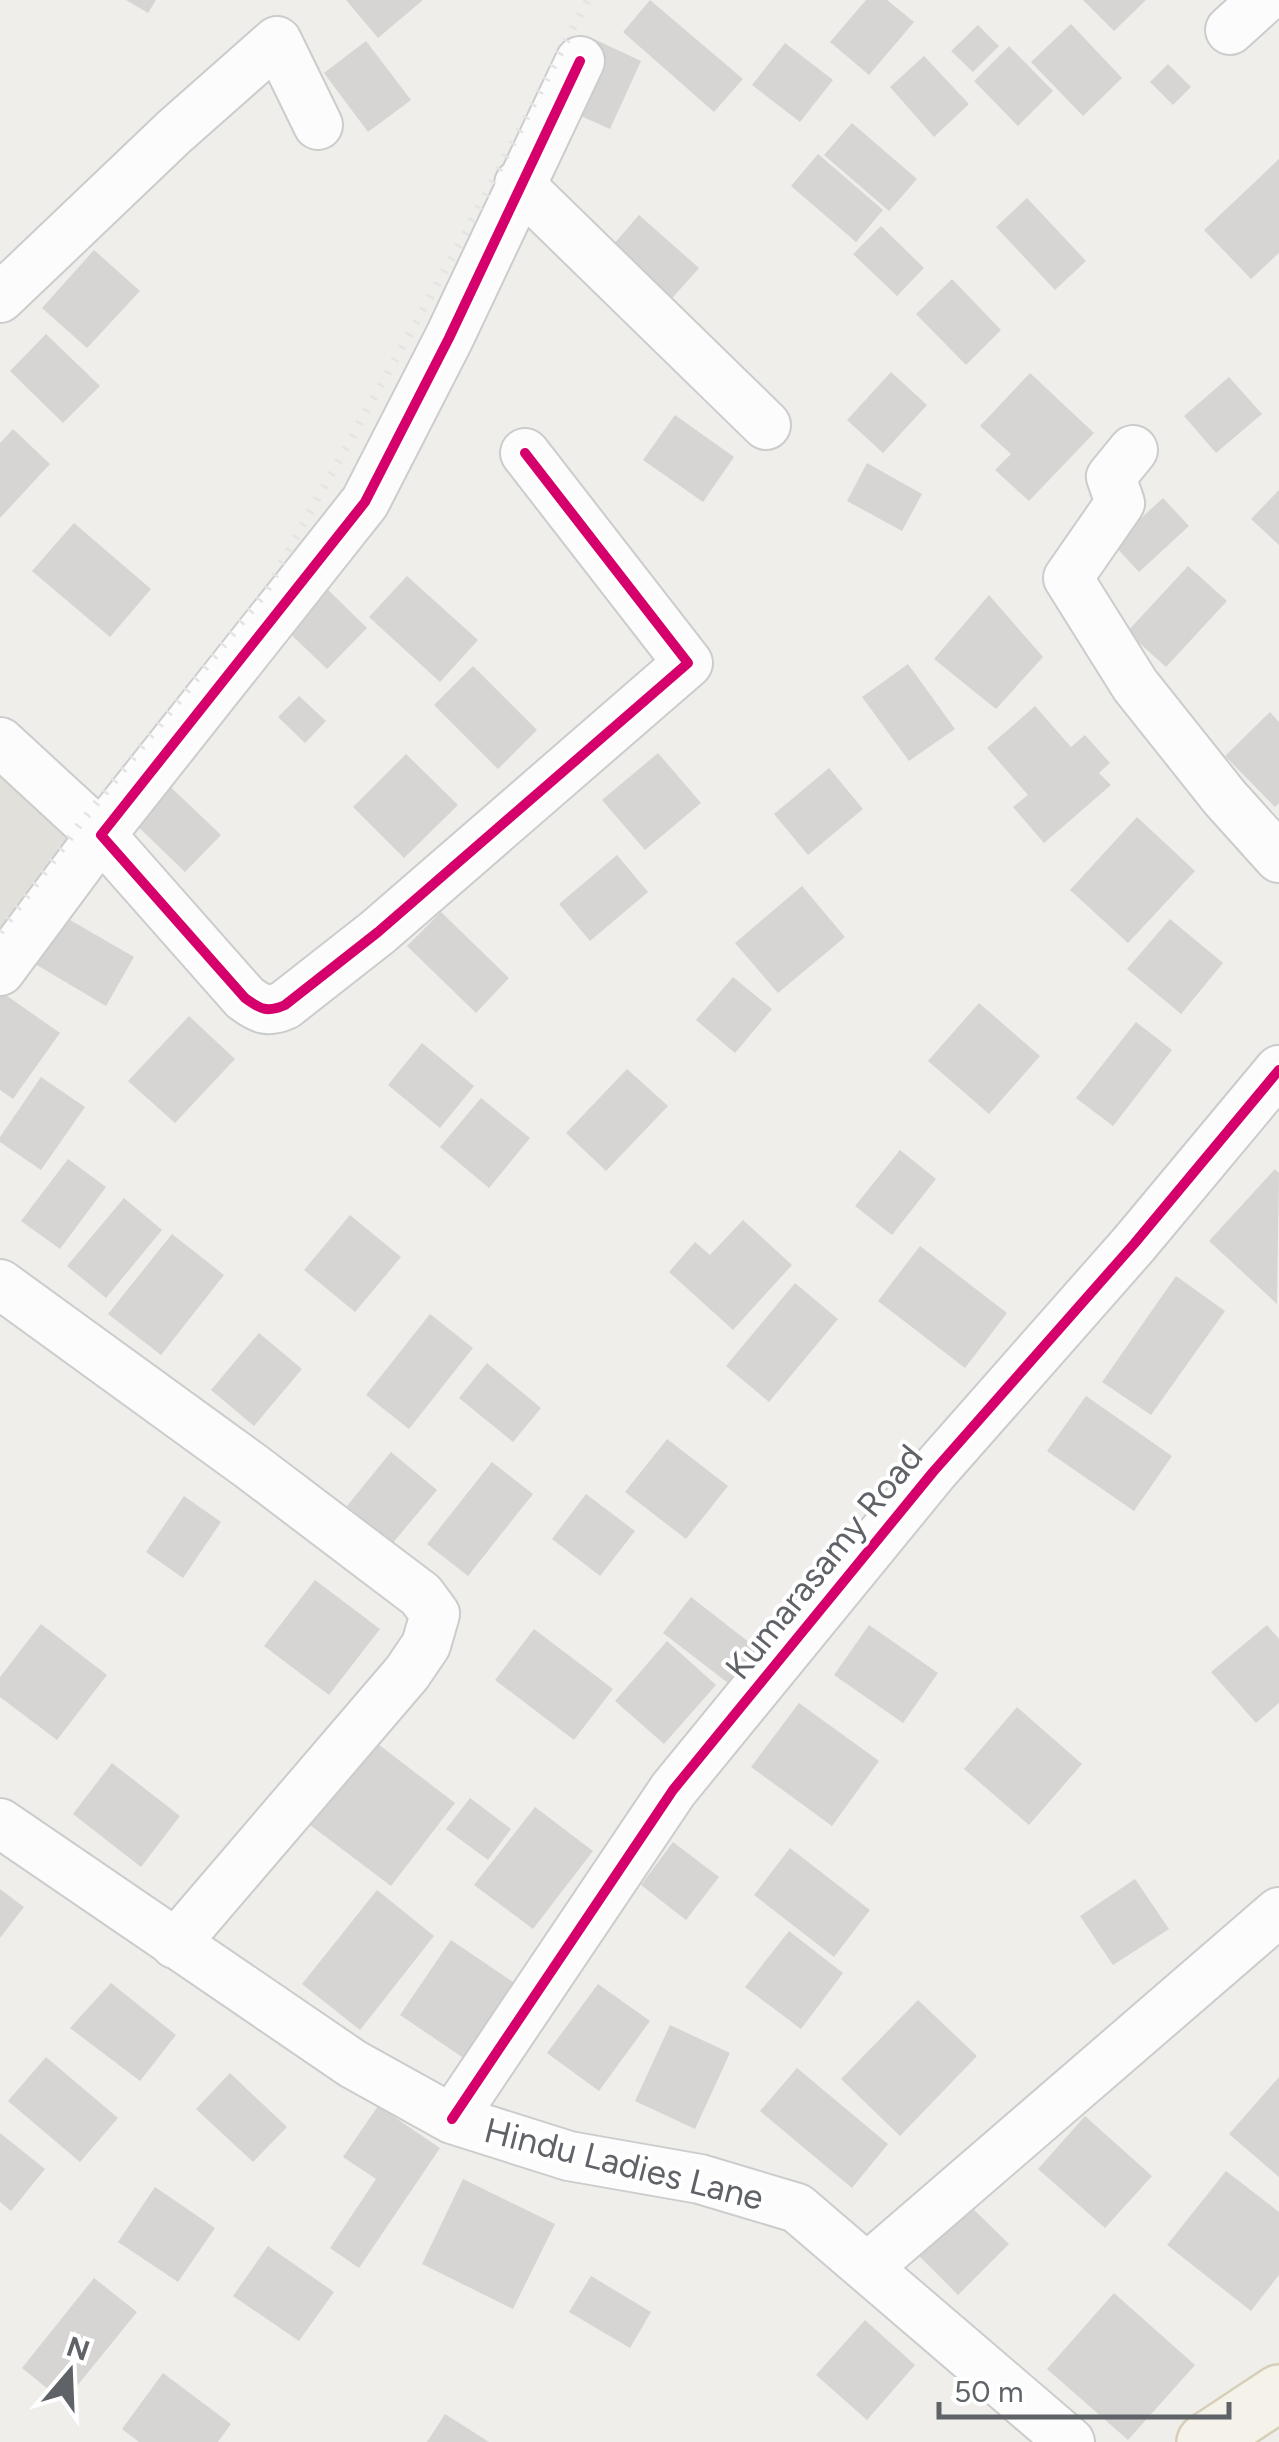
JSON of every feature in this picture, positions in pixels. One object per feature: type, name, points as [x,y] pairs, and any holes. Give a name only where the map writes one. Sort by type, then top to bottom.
[{"type":"main road","points":[[1205,2442],[1279,2394]]},
{"type":"street","points":[[0,298],[276,41],[318,125]]},
{"type":"street","points":[[0,971],[101,835],[364,502],[448,338],[580,61]]},
{"type":"street","points":[[519,184],[766,425]]},
{"type":"street","points":[[1134,450],[1111,476],[1120,503],[1068,578],[1135,685],[1224,798],[1279,858]]},
{"type":"street","points":[[0,742],[101,835],[245,998],[260,1009],[272,1011],[285,1004],[378,932],[688,663],[526,452]]},
{"type":"street","name":"Kumarasamy Road","points":[[452,2119],[673,1790],[933,1472],[1134,1244],[1279,1070]]},
{"type":"street","points":[[0,1284],[421,1595],[435,1614],[426,1645],[407,1673],[175,1944]]},
{"type":"street","name":"Hindu Ladies Lane","points":[[0,1823],[352,2064],[452,2119],[569,2156],[700,2179],[797,2208],[1070,2442]]},
{"type":"street","points":[[868,2267],[1279,1912]]},
{"type":"shaded area","points":[[0,742],[83,820],[0,932]]},
{"type":"building","points":[[126,0],[156,0],[148,13]]},
{"type":"building","points":[[346,0],[423,0],[378,38]]},
{"type":"building","points":[[650,0],[743,79],[714,112],[623,32]]},
{"type":"building","points":[[866,0],[887,0],[914,22],[869,75],[830,42]]},
{"type":"building","points":[[1083,0],[1146,0],[1114,31]]},
{"type":"building","points":[[1071,24],[1122,78],[1083,116],[1031,62]]},
{"type":"building","points":[[978,25],[999,46],[973,72],[951,51]]},
{"type":"building","points":[[594,39],[641,61],[610,129],[563,108]]},
{"type":"building","points":[[366,41],[411,100],[368,132],[324,73]]},
{"type":"building","points":[[785,43],[833,80],[800,122],[752,85]]},
{"type":"building","points":[[1009,46],[1053,91],[1018,126],[974,81]]},
{"type":"building","points":[[924,56],[969,104],[934,137],[890,87]]},
{"type":"building","points":[[1168,64],[1191,87],[1173,105],[1150,82]]},
{"type":"building","points":[[852,123],[917,179],[889,211],[824,155]]},
{"type":"building","points":[[818,154],[883,210],[856,242],[791,186]]},
{"type":"building","points":[[1279,159],[1279,253],[1251,279],[1204,230]]},
{"type":"building","points":[[1027,198],[1086,261],[1055,290],[996,227]]},
{"type":"building","points":[[639,215],[699,268],[666,305],[606,253]]},
{"type":"building","points":[[881,226],[924,268],[897,296],[853,254]]},
{"type":"building","points":[[94,250],[140,291],[87,348],[42,308]]},
{"type":"building","points":[[952,279],[1001,330],[966,365],[916,314]]},
{"type":"building","points":[[46,334],[100,386],[63,423],[10,371]]},
{"type":"building","points":[[891,372],[927,405],[883,453],[847,420]]},
{"type":"building","points":[[1030,373],[1094,433],[1029,501],[995,470],[1011,454],[980,426]]},
{"type":"building","points":[[1229,377],[1262,414],[1216,453],[1184,416]]},
{"type":"building","points":[[675,415],[734,457],[703,502],[643,460]]},
{"type":"building","points":[[13,429],[50,464],[0,518],[0,443]]},
{"type":"building","points":[[867,463],[922,494],[902,531],[847,501]]},
{"type":"building","points":[[1279,490],[1279,545],[1251,519]]},
{"type":"building","points":[[1163,498],[1189,526],[1139,572],[1113,544]]},
{"type":"building","points":[[74,523],[151,589],[110,637],[32,571]]},
{"type":"building","points":[[1188,566],[1227,601],[1166,667],[1127,632]]},
{"type":"building","points":[[407,576],[478,640],[440,682],[369,617]]},
{"type":"building","points":[[320,582],[367,628],[327,669],[279,623]]},
{"type":"building","points":[[989,595],[1043,657],[996,709],[934,659]]},
{"type":"building","points":[[908,664],[955,729],[909,761],[862,697]]},
{"type":"building","points":[[473,666],[537,730],[498,769],[434,705]]},
{"type":"building","points":[[299,696],[326,721],[305,743],[278,717]]},
{"type":"building","points":[[1035,706],[1071,747],[1085,735],[1110,763],[1099,773],[1111,785],[1044,843],[1013,807],[1028,795],[987,748]]},
{"type":"building","points":[[1270,712],[1279,722],[1279,803],[1275,807],[1225,756]]},
{"type":"building","points":[[658,753],[701,803],[645,850],[602,800]]},
{"type":"building","points":[[406,754],[458,805],[404,858],[353,807]]},
{"type":"building","points":[[829,768],[863,809],[808,855],[774,814]]},
{"type":"building","points":[[160,777],[221,835],[185,872],[124,813]]},
{"type":"building","points":[[1137,817],[1195,871],[1128,943],[1070,890]]},
{"type":"building","points":[[617,855],[648,892],[590,941],[559,904]]},
{"type":"building","points":[[802,886],[845,937],[778,993],[735,943]]},
{"type":"building","points":[[441,912],[509,978],[476,1013],[407,946]]},
{"type":"building","points":[[58,913],[134,957],[106,1006],[30,961]]},
{"type":"building","points":[[1170,919],[1223,963],[1181,1014],[1127,969]]},
{"type":"building","points":[[733,977],[772,1009],[735,1053],[696,1020]]},
{"type":"building","points":[[0,991],[60,1033],[13,1099],[0,1090]]},
{"type":"building","points":[[979,1003],[1040,1056],[989,1114],[928,1061]]},
{"type":"building","points":[[189,1016],[235,1059],[175,1123],[128,1081]]},
{"type":"building","points":[[1136,1022],[1172,1050],[1113,1126],[1076,1098]]},
{"type":"building","points":[[422,1043],[474,1086],[440,1128],[388,1085]]},
{"type":"building","points":[[627,1069],[668,1106],[606,1171],[566,1133]]},
{"type":"building","points":[[41,1077],[85,1107],[41,1170],[0,1142],[0,1137]]},
{"type":"building","points":[[481,1098],[530,1138],[489,1188],[440,1147]]},
{"type":"building","points":[[900,1150],[936,1179],[892,1235],[855,1206]]},
{"type":"building","points":[[68,1159],[106,1187],[60,1249],[21,1221]]},
{"type":"building","points":[[1275,1169],[1279,1173],[1277,1304],[1209,1241]]},
{"type":"building","points":[[124,1198],[162,1230],[106,1298],[67,1266]]},
{"type":"building","points":[[350,1215],[401,1257],[355,1312],[304,1270]]},
{"type":"building","points":[[743,1220],[792,1265],[733,1330],[669,1272],[695,1242],[710,1255]]},
{"type":"building","points":[[172,1234],[224,1275],[161,1355],[108,1314]]},
{"type":"building","points":[[920,1246],[1007,1313],[965,1368],[878,1301]]},
{"type":"building","points":[[1176,1276],[1225,1311],[1151,1415],[1102,1382]]},
{"type":"building","points":[[795,1283],[838,1319],[769,1402],[726,1366]]},
{"type":"building","points":[[430,1314],[473,1348],[409,1429],[366,1395]]},
{"type":"building","points":[[259,1333],[302,1369],[254,1426],[211,1390]]},
{"type":"building","points":[[487,1363],[541,1408],[513,1442],[459,1398]]},
{"type":"building","points":[[1086,1396],[1172,1456],[1134,1511],[1047,1451]]},
{"type":"building","points":[[667,1439],[728,1486],[686,1539],[625,1492]]},
{"type":"building","points":[[391,1452],[437,1490],[392,1544],[347,1506]]},
{"type":"building","points":[[492,1462],[533,1494],[468,1576],[427,1544]]},
{"type":"building","points":[[586,1494],[635,1531],[600,1576],[552,1539]]},
{"type":"building","points":[[184,1496],[221,1522],[183,1578],[146,1552]]},
{"type":"building","points":[[315,1580],[380,1629],[329,1695],[264,1646]]},
{"type":"building","points":[[691,1597],[755,1647],[728,1683],[663,1633]]},
{"type":"building","points":[[41,1624],[107,1675],[57,1740],[0,1697],[0,1677]]},
{"type":"building","points":[[869,1625],[938,1673],[903,1723],[834,1675]]},
{"type":"building","points":[[1267,1625],[1279,1639],[1279,1703],[1256,1723],[1211,1672]]},
{"type":"building","points":[[534,1629],[613,1689],[574,1740],[495,1680]]},
{"type":"building","points":[[667,1641],[716,1685],[664,1744],[615,1701]]},
{"type":"building","points":[[799,1703],[879,1761],[832,1826],[751,1767]]},
{"type":"building","points":[[1017,1707],[1082,1764],[1029,1825],[964,1769]]},
{"type":"building","points":[[374,1741],[455,1803],[391,1886],[310,1825]]},
{"type":"building","points":[[112,1763],[180,1816],[141,1867],[73,1814]]},
{"type":"building","points":[[470,1798],[511,1829],[488,1860],[446,1829]]},
{"type":"building","points":[[535,1807],[593,1851],[533,1929],[474,1885]]},
{"type":"building","points":[[673,1842],[719,1877],[686,1920],[641,1885]]},
{"type":"building","points":[[790,1848],[870,1910],[834,1957],[754,1895]]},
{"type":"building","points":[[1135,1879],[1169,1929],[1113,1965],[1080,1916]]},
{"type":"building","points":[[0,1889],[24,1907],[0,1938]]},
{"type":"building","points":[[377,1890],[434,1936],[360,2030],[302,1984]]},
{"type":"building","points":[[789,1931],[843,1973],[801,2029],[745,1987]]},
{"type":"building","points":[[451,1940],[516,1984],[465,2059],[400,2015]]},
{"type":"building","points":[[111,1983],[176,2035],[140,2081],[70,2028]]},
{"type":"building","points":[[598,1984],[650,2021],[599,2091],[547,2053]]},
{"type":"building","points":[[918,2000],[977,2056],[900,2136],[841,2079]]},
{"type":"building","points":[[670,2025],[730,2053],[695,2129],[635,2101]]},
{"type":"building","points":[[46,2057],[118,2118],[80,2162],[8,2101]]},
{"type":"building","points":[[797,2068],[888,2144],[852,2188],[760,2111]]},
{"type":"building","points":[[230,2073],[287,2127],[253,2162],[196,2109]]},
{"type":"building","points":[[1279,2077],[1279,2177],[1229,2134]]},
{"type":"building","points":[[378,2106],[440,2148],[359,2268],[330,2248],[376,2179],[343,2157]]},
{"type":"building","points":[[1085,2116],[1152,2176],[1105,2228],[1038,2169]]},
{"type":"building","points":[[0,2133],[45,2169],[11,2211],[0,2202]]},
{"type":"building","points":[[1226,2171],[1279,2212],[1279,2275],[1251,2311],[1167,2245]]},
{"type":"building","points":[[463,2179],[555,2224],[513,2309],[422,2264]]},
{"type":"building","points":[[155,2187],[215,2228],[178,2282],[118,2242]]},
{"type":"building","points":[[962,2198],[1009,2244],[958,2295],[911,2248]]},
{"type":"building","points":[[268,2246],[334,2292],[299,2341],[233,2296]]},
{"type":"building","points":[[591,2276],[651,2312],[630,2348],[569,2312]]},
{"type":"building","points":[[94,2278],[137,2312],[64,2402],[22,2368]]},
{"type":"building","points":[[1114,2293],[1195,2365],[1128,2440],[1047,2369]]},
{"type":"building","points":[[865,2320],[915,2365],[867,2420],[816,2375]]},
{"type":"building","points":[[163,2373],[231,2424],[218,2442],[139,2442],[122,2429]]},
{"type":"building","points":[[445,2414],[489,2442],[427,2442]]},
{"type":"railway","points":[[0,932],[83,820],[265,593],[458,247],[588,0]]},
{"type":"cycle path","points":[[525,453],[688,663],[378,932],[285,1005],[273,1009],[260,1007],[245,998],[101,835],[365,502],[449,338],[580,61]]},
{"type":"cycle path","points":[[452,2119],[673,1790],[933,1472],[1134,1244],[1279,1070]]}]
